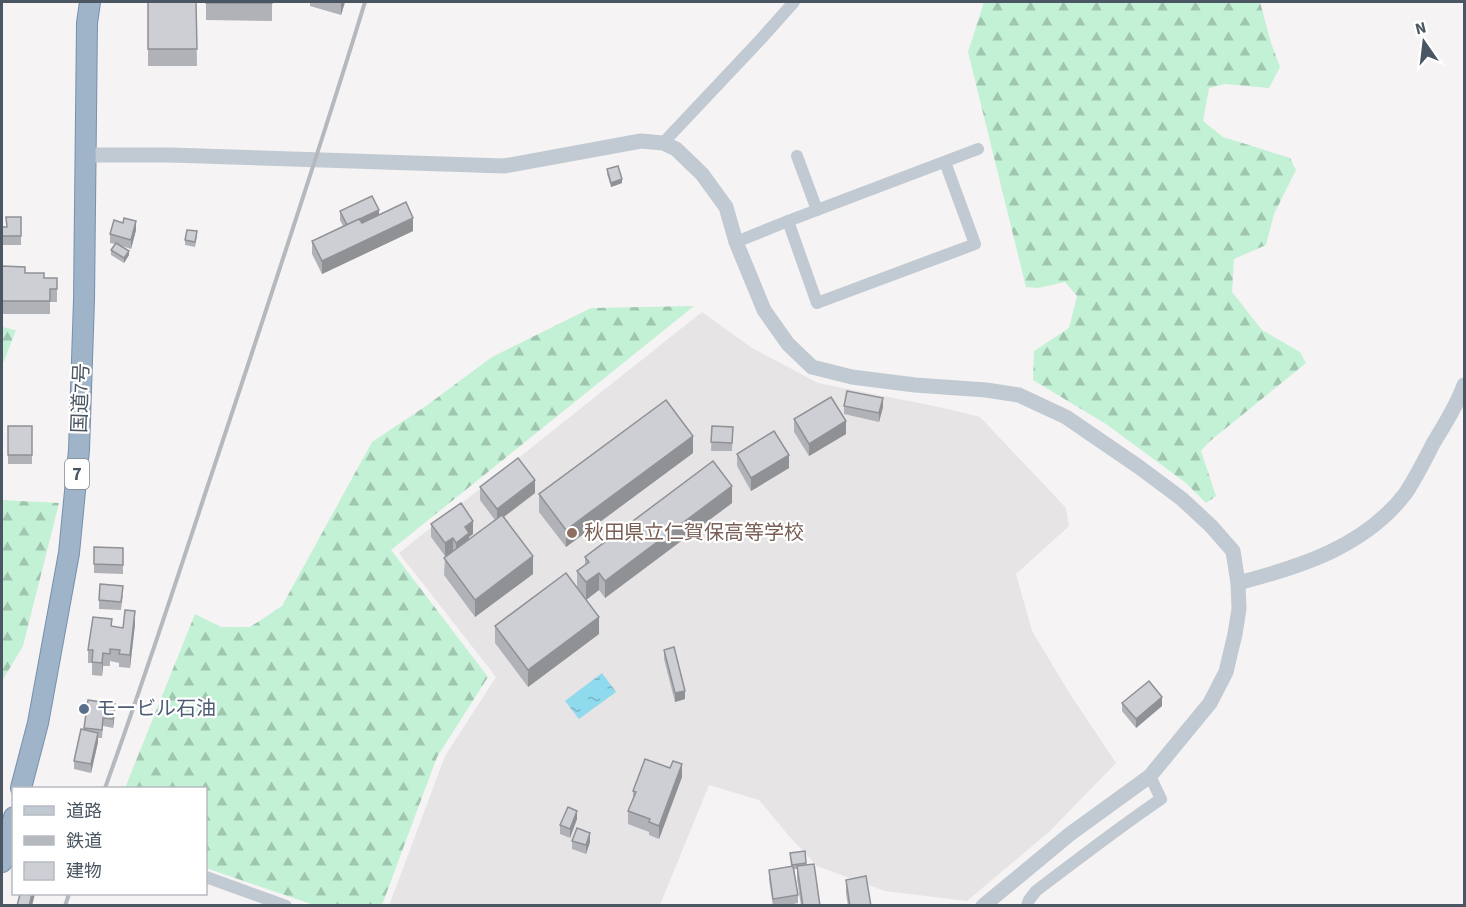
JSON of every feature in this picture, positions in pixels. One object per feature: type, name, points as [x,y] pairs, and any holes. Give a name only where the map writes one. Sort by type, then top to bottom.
[{"type":"highway","name":"国道7号","points":[[22,787],[38,723],[69,553],[80,450],[87,23],[90,2]]},
{"type":"highway","points":[[2,862],[12,824]]},
{"type":"street","points":[[663,143],[794,2]]},
{"type":"street","points":[[86,155],[170,155],[504,166],[641,141],[663,143],[676,149],[702,174],[726,207],[736,242],[764,310],[788,344],[813,367],[852,377],[1019,395],[1066,417],[1182,499],[1233,551],[1239,609],[1226,672],[1210,703],[1150,776],[1070,834],[983,906]]},
{"type":"street","points":[[736,242],[978,149]]},
{"type":"street","points":[[797,156],[817,210]]},
{"type":"street","points":[[788,221],[817,303],[975,244],[945,162]]},
{"type":"street","points":[[1238,583],[1269,576],[1324,556],[1351,542],[1383,519],[1405,493],[1464,385]]},
{"type":"street","points":[[1027,906],[1036,891],[1161,799],[1150,776]]},
{"type":"street","points":[[207,877],[286,906]]},
{"type":"shaded area","points":[[702,312],[752,348],[818,383],[980,417],[1066,508],[1069,526],[1016,574],[1032,631],[1116,763],[1049,832],[967,901],[885,891],[817,866],[759,800],[709,785],[660,905],[389,906],[445,756],[496,677],[399,553]]},
{"type":"green space","points":[[984,2],[1260,2],[1280,67],[1269,88],[1225,84],[1209,88],[1203,121],[1223,137],[1290,158],[1296,170],[1274,214],[1266,245],[1234,259],[1232,292],[1262,330],[1300,352],[1306,363],[1210,441],[1201,451],[1216,496],[1206,503],[1186,483],[1106,424],[1033,380],[1034,351],[1069,328],[1077,296],[1065,282],[1038,288],[1026,287],[968,52]]},
{"type":"green space","points":[[694,306],[391,550],[488,677],[437,757],[382,905],[314,905],[207,868],[207,787],[125,787],[195,614],[221,627],[250,627],[282,606],[372,442],[426,406],[492,357],[591,308]]},
{"type":"green space","points":[[2,327],[16,330],[2,366]]},
{"type":"green space","points":[[2,500],[59,503],[23,646],[2,681]]},
{"type":"water","points":[[602,673],[616,692],[579,719],[565,701]]},
{"type":"building","points":[[148,2],[196,2],[197,49],[148,49]]},
{"type":"building","points":[[272,2],[272,3],[206,3]]},
{"type":"building","points":[[618,166],[622,179],[611,183],[607,169]]},
{"type":"building","points":[[372,196],[379,210],[347,225],[340,211]]},
{"type":"building","points":[[406,202],[413,218],[322,261],[312,241],[359,219],[362,223]]},
{"type":"building","points":[[6,217],[21,217],[21,236],[2,236],[2,227],[7,227]]},
{"type":"building","points":[[124,218],[136,221],[131,240],[110,234],[114,220],[123,223]]},
{"type":"building","points":[[187,230],[197,231],[195,242],[185,240]]},
{"type":"building","points":[[116,243],[129,251],[124,258],[111,250]]},
{"type":"building","points":[[2,266],[25,267],[25,273],[44,273],[44,278],[57,278],[57,289],[50,289],[50,301],[2,301]]},
{"type":"building","points":[[847,391],[883,398],[879,413],[844,406]]},
{"type":"building","points":[[831,397],[846,421],[809,444],[794,419]]},
{"type":"building","points":[[666,400],[693,436],[566,530],[539,494]]},
{"type":"building","points":[[8,426],[32,426],[32,455],[8,455]]},
{"type":"building","points":[[712,426],[733,427],[732,443],[711,442]]},
{"type":"building","points":[[774,431],[789,455],[751,478],[737,454]]},
{"type":"building","points":[[518,458],[535,480],[497,509],[480,487]]},
{"type":"building","points":[[713,461],[732,486],[605,581],[599,573],[586,582],[577,571],[589,562],[585,557]]},
{"type":"building","points":[[461,503],[473,521],[465,527],[469,533],[456,543],[453,538],[445,543],[431,524]]},
{"type":"building","points":[[502,515],[533,556],[475,600],[444,558]]},
{"type":"building","points":[[94,547],[123,548],[123,565],[94,564]]},
{"type":"building","points":[[566,573],[599,617],[528,670],[495,626]]},
{"type":"building","points":[[100,584],[123,586],[121,602],[99,600]]},
{"type":"building","points":[[125,610],[135,611],[130,655],[119,654],[120,650],[110,649],[110,654],[103,653],[102,663],[92,662],[93,650],[88,650],[93,617],[112,619],[111,626],[123,628]]},
{"type":"building","points":[[674,647],[685,691],[675,693],[664,650]]},
{"type":"building","points":[[1149,681],[1162,697],[1136,719],[1122,703]]},
{"type":"building","points":[[88,700],[115,704],[113,719],[103,718],[102,730],[84,728]]},
{"type":"building","points":[[81,729],[98,733],[91,764],[74,761]]},
{"type":"building","points":[[645,759],[670,768],[673,761],[682,764],[659,826],[649,822],[650,819],[628,811]]},
{"type":"building","points":[[568,807],[577,811],[570,829],[560,825]]},
{"type":"building","points":[[577,828],[590,833],[586,845],[572,841]]},
{"type":"building","points":[[805,851],[806,863],[792,865],[790,853]]},
{"type":"building","points":[[814,864],[820,906],[803,906],[797,866]]},
{"type":"building","points":[[793,866],[798,895],[773,899],[769,870]]},
{"type":"building","points":[[866,876],[871,906],[850,906],[846,880]]},
{"type":"building","points":[[20,895],[32,895],[29,906],[17,906]]},
{"type":"railway","points":[[105,787],[268,306],[365,2]]},
{"type":"railway","points":[[65,906],[69,895]]},
{"type":"place","name":"秋田県立仁賀保高等学校","points":[[572,533]]},
{"type":"place","name":"モービル石油","points":[[84,709]]}]
